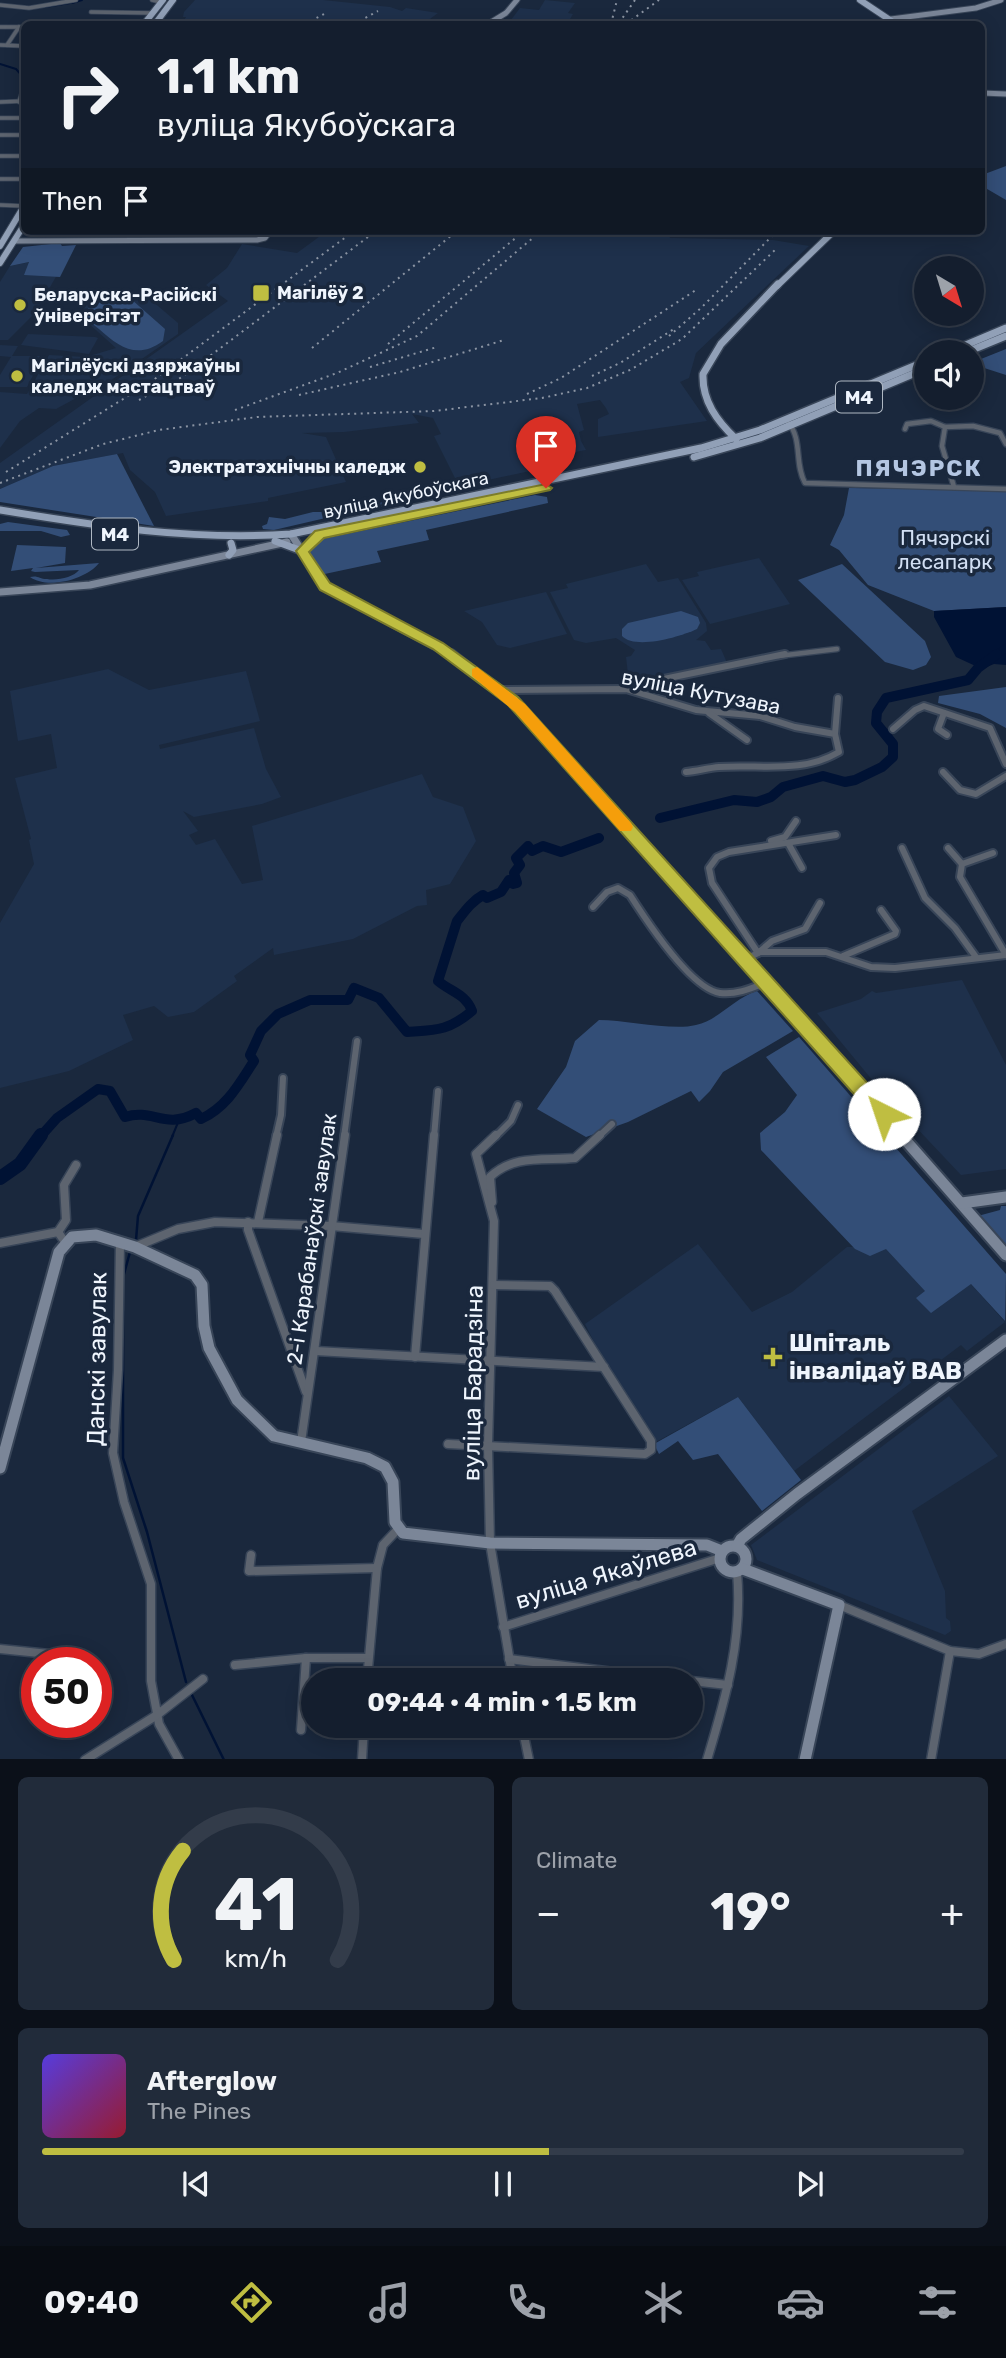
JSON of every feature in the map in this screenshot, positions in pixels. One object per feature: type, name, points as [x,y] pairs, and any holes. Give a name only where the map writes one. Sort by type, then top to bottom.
[{"type":"main road","points":[[158,21],[173,0]]},
{"type":"main road","points":[[493,21],[505,14],[517,0]]},
{"type":"main road","points":[[860,0],[891,19],[976,8],[1001,0]]},
{"type":"main road","points":[[147,21],[162,1]]},
{"type":"main road","points":[[151,15],[160,18]]},
{"type":"main road","points":[[985,93],[1006,94]]},
{"type":"main road","points":[[1,242],[21,211]]},
{"type":"main road","points":[[0,263],[21,230]]},
{"type":"main road","points":[[1,242],[237,241],[267,235]]},
{"type":"main road","points":[[739,441],[725,429],[705,398],[703,373],[707,362],[732,331],[830,235]]},
{"type":"main road","points":[[978,340],[1006,328]]},
{"type":"main road","points":[[984,345],[1006,335]]},
{"type":"main road","name":"вуліца Якубоўскага","points":[[788,422],[914,366]]},
{"type":"main road","name":"вуліца Якубоўскага","points":[[230,541],[320,534],[701,455],[914,374]]},
{"type":"main road","name":"вуліца Якубоўскага","points":[[0,513],[149,539],[275,541],[739,441]]},
{"type":"main road","points":[[302,551],[320,534]]},
{"type":"main road","points":[[0,592],[36,591],[90,584],[285,543],[293,536],[325,587],[438,646],[501,690],[520,708],[767,982],[1006,1255]]},
{"type":"main road","points":[[229,555],[233,550],[230,541]]},
{"type":"main road","points":[[275,541],[302,551]]},
{"type":"main road","points":[[962,1203],[1006,1197]]},
{"type":"main road","points":[[0,1468],[61,1237],[96,1235],[135,1247],[195,1275],[202,1285],[204,1326],[209,1348],[230,1390],[261,1426],[274,1436],[367,1458],[385,1467],[393,1482],[395,1522],[398,1529],[411,1536],[490,1543],[708,1545],[721,1554],[726,1570],[740,1570],[839,1605],[805,1759]]},
{"type":"main road","points":[[737,1546],[741,1539],[797,1494],[1005,1342]]},
{"type":"main road","points":[[721,1554],[731,1545],[737,1546],[746,1556],[740,1570]]},
{"type":"street","points":[[0,5],[24,8],[76,0]]},
{"type":"street","points":[[152,0],[162,1]]},
{"type":"street","points":[[91,12],[151,15]]},
{"type":"street","points":[[0,27],[19,27]]},
{"type":"street","points":[[7,45],[19,27]]},
{"type":"street","points":[[0,45],[21,46]]},
{"type":"street","points":[[1,104],[21,102]]},
{"type":"street","points":[[0,118],[21,118]]},
{"type":"street","points":[[0,135],[21,135]]},
{"type":"street","points":[[0,156],[21,156]]},
{"type":"street","points":[[0,179],[21,179]]},
{"type":"street","points":[[0,205],[21,206]]},
{"type":"street","points":[[905,429],[907,424],[931,421],[945,427],[973,426],[1000,433],[1006,444]]},
{"type":"street","points":[[788,422],[796,431],[799,475],[805,483],[1006,489]]},
{"type":"street","points":[[945,427],[942,446],[954,487]]},
{"type":"street","points":[[616,689],[737,666],[794,652],[837,649]]},
{"type":"street","name":"вуліца Кутузава","points":[[501,690],[626,690],[709,713],[760,716],[795,727],[835,734]]},
{"type":"street","points":[[687,772],[720,767],[781,766],[824,759],[839,752],[835,734],[838,698]]},
{"type":"street","points":[[757,702],[760,716]]},
{"type":"street","points":[[893,729],[920,707],[925,706],[990,728],[1006,764]]},
{"type":"street","points":[[709,713],[747,740]]},
{"type":"street","points":[[944,713],[938,729],[947,734]]},
{"type":"street","points":[[943,772],[960,790],[976,794],[1006,776]]},
{"type":"street","points":[[758,953],[723,901],[708,873],[710,864],[717,857],[785,837],[796,821]]},
{"type":"street","points":[[753,848],[836,835]]},
{"type":"street","points":[[788,843],[802,868]]},
{"type":"street","points":[[902,848],[925,898],[955,928],[975,957]]},
{"type":"street","points":[[758,953],[788,951],[843,956],[871,967],[895,968],[1006,955],[960,877],[962,864],[948,848]]},
{"type":"street","points":[[962,864],[993,853]]},
{"type":"street","points":[[593,906],[607,892],[618,888],[630,895],[690,977],[704,989],[729,993],[767,982]]},
{"type":"street","points":[[746,959],[772,941],[804,929],[820,903]]},
{"type":"street","points":[[843,956],[895,934],[896,931],[881,910]]},
{"type":"street","name":"2-і Карабанаўскі завулак","points":[[300,1442],[316,1351],[357,1041]]},
{"type":"street","points":[[258,1222],[281,1115],[283,1078]]},
{"type":"street","points":[[415,1357],[438,1091]]},
{"type":"street","name":"вуліца Барадзіна","points":[[511,1668],[490,1543],[488,1446],[494,1285],[492,1207],[476,1154],[511,1121],[518,1105]]},
{"type":"street","points":[[492,1207],[490,1177],[502,1165],[533,1158],[575,1158],[612,1124]]},
{"type":"street","points":[[0,1242],[61,1237],[66,1220],[64,1185],[76,1165]]},
{"type":"street","points":[[248,1222],[248,1230],[307,1395]]},
{"type":"street","points":[[135,1247],[196,1224],[258,1222],[424,1234]]},
{"type":"street","name":"Данскі завулак","points":[[120,1242],[113,1453],[124,1502],[151,1584],[151,1681],[157,1715],[159,1724],[179,1759]]},
{"type":"street","points":[[448,1444],[645,1454],[651,1450],[651,1441],[550,1286],[494,1285]]},
{"type":"street","points":[[316,1351],[604,1367]]},
{"type":"street","points":[[368,1668],[377,1567],[383,1545],[398,1529]]},
{"type":"street","name":"вуліца Якаўлева","points":[[503,1627],[721,1554]]},
{"type":"street","points":[[251,1555],[249,1572],[377,1567]]},
{"type":"street","points":[[707,1759],[737,1648],[741,1606],[740,1570]]},
{"type":"street","points":[[839,1605],[950,1651],[979,1654],[1006,1644]]},
{"type":"street","points":[[0,1650],[21,1652]]},
{"type":"street","points":[[931,1759],[950,1651]]},
{"type":"street","points":[[235,1665],[306,1658],[368,1658]]},
{"type":"street","points":[[305,1668],[306,1658]]},
{"type":"street","points":[[509,1659],[581,1668]]},
{"type":"street","points":[[85,1759],[157,1715],[203,1679]]},
{"type":"street","points":[[703,1682],[729,1685]]},
{"type":"street","points":[[362,1759],[363,1738]]},
{"type":"street","points":[[524,1738],[528,1759]]},
{"type":"shaded area","points":[[195,0],[323,0],[438,13],[427,21],[184,21],[186,17],[183,17]]},
{"type":"shaded area","points":[[545,0],[575,3],[568,13],[573,14],[569,21],[510,21],[520,8],[539,10]]},
{"type":"shaded area","points":[[144,235],[263,235],[143,237]]},
{"type":"shaded area","points":[[322,235],[669,235],[670,238],[773,240],[809,246],[696,353],[689,378],[680,382],[707,421],[598,437],[598,419],[609,414],[606,408],[600,400],[577,404],[584,430],[579,432],[586,450],[554,456],[558,465],[469,484],[465,476],[455,478],[434,436],[441,434],[433,418],[412,414],[419,423],[344,432],[302,433],[326,437],[346,482],[268,498],[268,501],[166,516],[155,492],[130,470],[123,453],[53,466],[0,489],[0,463],[228,301],[206,285],[227,268],[242,244],[297,253]]},
{"type":"shaded area","name":"Беларуска-Расійскі ўніверсітэт","points":[[30,262],[62,266],[36,312],[8,340],[0,340],[0,282],[10,266]]},
{"type":"shaded area","points":[[145,295],[178,323],[178,334],[104,385],[96,382],[91,390],[56,409],[39,408],[20,421],[0,448],[0,392],[27,394],[49,355],[86,357],[116,348],[87,322],[83,309],[90,302],[105,296]]},
{"type":"shaded area","name":"Беларуска-Расійскі ўніверсітэт","points":[[28,334],[98,338],[89,354],[21,345]]},
{"type":"shaded area","points":[[0,345],[18,346],[12,356],[43,356],[27,387],[0,387],[0,375],[11,357],[0,356]]},
{"type":"shaded area","points":[[759,558],[790,604],[710,624],[682,580],[699,576],[697,572]]},
{"type":"shaded area","points":[[646,564],[658,582],[678,578],[706,623],[707,631],[696,640],[705,641],[711,650],[721,649],[728,665],[629,683],[626,657],[631,656],[635,650],[616,638],[586,643],[574,640],[550,592],[568,588],[566,584]]},
{"type":"shaded area","points":[[546,592],[567,634],[510,648],[497,645],[482,622],[464,611]]},
{"type":"shaded area","points":[[1006,607],[1006,665],[994,664],[982,669],[956,657],[934,617],[934,611]]},
{"type":"shaded area","points":[[108,669],[149,690],[246,671],[260,721],[159,745],[160,749],[254,728],[266,769],[281,797],[262,804],[194,817],[183,811],[198,831],[189,835],[196,845],[215,839],[242,884],[263,880],[252,826],[422,774],[433,797],[463,807],[476,841],[450,884],[426,890],[427,905],[417,906],[353,939],[274,955],[273,948],[234,976],[237,981],[194,1012],[168,1017],[154,1006],[123,1015],[133,1040],[69,1071],[0,1088],[0,923],[34,864],[29,840],[31,839],[15,778],[57,768],[51,734],[18,741],[10,691]]},
{"type":"shaded area","points":[[962,980],[1006,1065],[1006,1169],[961,1175],[878,1087],[817,1013],[861,999],[872,991],[876,993]]},
{"type":"shaded area","name":"Шпіталь інвалідаў ВАВ","points":[[882,1236],[971,1284],[1005,1322],[967,1351],[961,1345],[794,1471],[738,1397],[654,1443],[604,1362],[585,1324],[698,1244],[752,1312],[792,1292],[847,1247],[864,1247]]},
{"type":"shaded area","points":[[949,1396],[998,1456],[912,1511],[945,1591],[946,1618],[950,1621],[951,1631],[945,1635],[757,1560],[751,1545]]},
{"type":"green space","points":[[1006,166],[1006,200],[985,188],[985,174]]},
{"type":"green space","points":[[60,243],[62,246],[76,245],[60,277],[24,275],[29,262],[10,266],[23,247]]},
{"type":"green space","points":[[112,297],[131,299],[165,329],[163,341],[145,350],[129,349],[92,324],[85,313],[93,302]]},
{"type":"green space","points":[[1006,349],[1006,375],[984,368],[984,358]]},
{"type":"green space","points":[[117,454],[154,526],[0,502],[0,489],[53,466]]},
{"type":"green space","name":"Пячэрскі лесапарк","points":[[849,488],[1006,490],[1006,607],[934,611],[868,585],[839,550],[830,545],[844,515]]},
{"type":"green space","points":[[421,494],[428,497],[346,514],[351,509]]},
{"type":"green space","points":[[535,495],[547,497],[548,503],[426,530],[429,540],[377,551],[381,562],[320,575],[308,551],[313,541]]},
{"type":"green space","points":[[313,512],[327,512],[330,517],[274,530],[263,529],[262,526],[267,524],[269,517],[285,519]]},
{"type":"green space","points":[[8,522],[67,530],[70,535],[61,537],[41,531],[0,531],[0,524]]},
{"type":"green space","points":[[17,545],[66,547],[65,563],[36,568],[99,563],[77,578],[47,583],[30,577],[60,579],[79,570],[35,572],[31,571],[33,568],[11,571]]},
{"type":"green space","points":[[842,564],[925,641],[931,657],[926,665],[913,670],[885,662],[798,580]]},
{"type":"green space","points":[[681,611],[698,617],[700,623],[697,629],[647,642],[628,640],[622,636],[622,629],[628,623]]},
{"type":"green space","points":[[1006,687],[1006,728],[980,714],[938,703],[939,696]]},
{"type":"green space","points":[[757,991],[793,1031],[723,1072],[699,1102],[691,1091],[628,1122],[586,1137],[537,1109],[566,1067],[575,1041],[599,1020],[686,1027],[712,1019]]},
{"type":"green space","points":[[799,1037],[1006,1274],[1005,1326],[1005,1321],[971,1284],[931,1313],[916,1298],[925,1291],[886,1249],[870,1256],[855,1249],[761,1150],[760,1133],[785,1112],[797,1095],[766,1057]]},
{"type":"green space","points":[[1001,1206],[1006,1206],[1006,1252],[974,1217],[1000,1210]]},
{"type":"green space","points":[[738,1397],[801,1480],[762,1511],[718,1454],[693,1460],[678,1441],[659,1454],[654,1444]]},
{"type":"waterway","points":[[72,3],[82,0]]},
{"type":"waterway","points":[[45,7],[70,3]]},
{"type":"waterway","points":[[0,64],[16,69],[21,75]]},
{"type":"waterway","points":[[995,656],[1006,648]]},
{"type":"waterway","points":[[660,818],[734,800],[757,802],[771,797],[783,787],[823,776],[845,782],[855,780],[882,767],[893,757],[893,744],[876,723],[877,712],[886,698],[968,680],[978,668],[997,654]]},
{"type":"waterway","points":[[40,1137],[57,1118],[98,1089],[110,1091],[125,1117],[143,1115],[175,1120],[196,1113],[201,1119],[218,1108],[237,1086],[254,1061],[250,1055],[261,1031],[278,1014],[310,1000],[348,1000],[354,988],[379,998],[407,1032],[449,1026],[472,1011],[462,997],[438,981],[457,921],[479,897],[483,895],[487,898],[501,892],[509,880],[513,884],[517,883],[514,873],[520,865],[516,858],[528,846],[532,851],[543,846],[561,852],[599,838]]},
{"type":"waterway","points":[[172,1137],[179,1120]]},
{"type":"waterway","points":[[0,1178],[20,1164],[41,1135]]},
{"type":"waterway","points":[[136,1240],[138,1216],[173,1135]]},
{"type":"waterway","points":[[124,1274],[130,1252]]},
{"type":"waterway","points":[[123,1311],[123,1458],[147,1532],[186,1682]]},
{"type":"waterway","points":[[192,1695],[224,1759]]},
{"type":"railway","points":[[612,21],[617,0]]},
{"type":"railway","points":[[620,21],[635,0]]},
{"type":"railway","points":[[630,21],[659,0]]},
{"type":"railway","points":[[360,21],[378,11]]},
{"type":"railway","points":[[311,21],[326,13]]},
{"type":"railway","points":[[6,472],[152,381],[349,235]]},
{"type":"railway","points":[[139,400],[182,377],[371,235]]},
{"type":"railway","points":[[312,348],[452,235]]},
{"type":"railway","points":[[388,344],[519,235]]},
{"type":"railway","points":[[235,410],[337,373],[417,336],[536,235]]},
{"type":"railway","points":[[669,336],[701,308],[773,235]]},
{"type":"railway","points":[[0,483],[103,444],[159,430],[257,417],[434,411],[542,398],[587,388],[630,370],[682,339],[776,249]]},
{"type":"railway","points":[[527,394],[561,378],[696,290]]},
{"type":"railway","points":[[592,376],[620,363],[674,329]]},
{"type":"railway","points":[[299,395],[400,372],[504,340]]},
{"type":"railway","points":[[370,367],[437,347]]},
{"type":"slow traffic","points":[[477,672],[520,708],[625,827]]},
{"type":"place","name":"Магілёў 2","points":[[261,293]]},
{"type":"place","name":"Беларуска-Расійскі ўніверсітэт","points":[[20,305]]},
{"type":"place","name":"Магілёўскі дзяржаўны каледж мастацтваў","points":[[17,376]]},
{"type":"place","name":"Электратэхнічны каледж","points":[[420,467]]},
{"type":"place","name":"Шпіталь інвалідаў ВАВ","points":[[773,1357]]},
{"type":"district","name":"ПЯЧЭРСК","points":[[919,468]]},
{"type":"route","points":[[546,488],[320,534],[302,551],[310,568],[325,587],[438,646],[513,701],[884,1114]]}]
